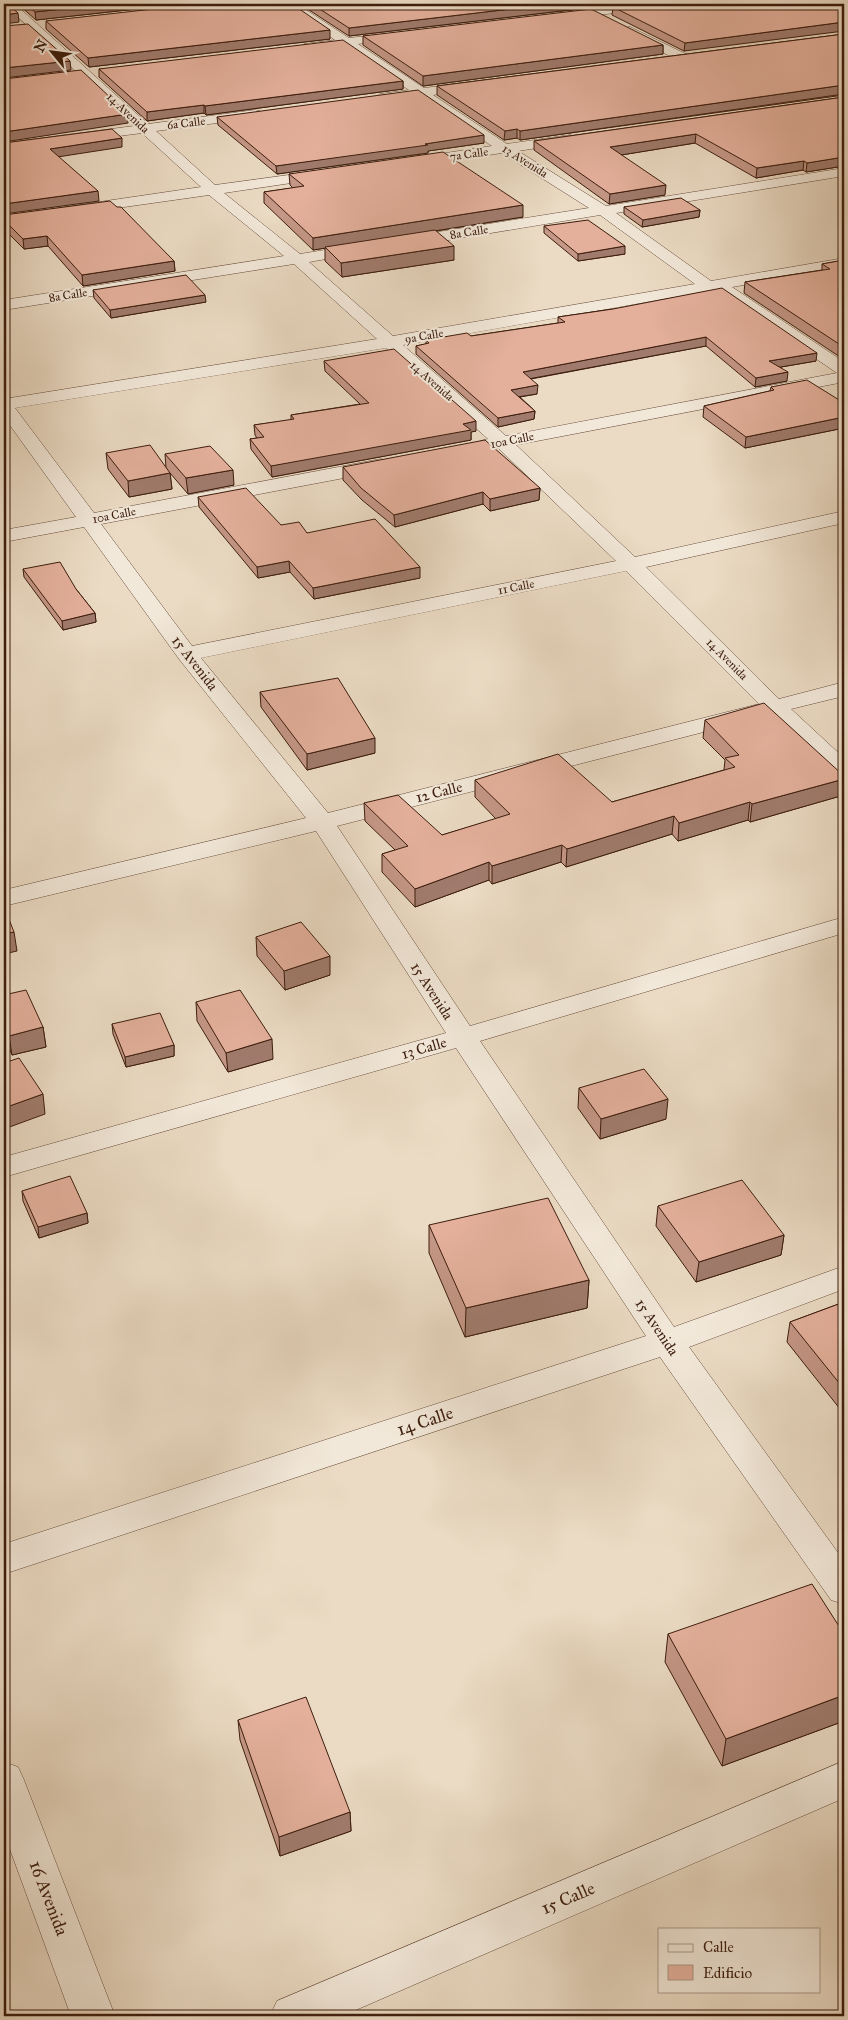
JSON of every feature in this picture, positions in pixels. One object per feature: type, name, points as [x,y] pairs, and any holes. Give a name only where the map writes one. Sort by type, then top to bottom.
[{"type":"street","name":"14 Avenida","points":[[9,4],[212,190],[298,259],[502,442],[631,564],[775,707],[844,771]]},
{"type":"street","name":"13 Avenida","points":[[290,4],[505,148],[604,211],[714,286],[844,370]]},
{"type":"street","points":[[578,4],[689,58],[665,61]]},
{"type":"street","points":[[544,18],[662,4]]},
{"type":"street","points":[[14,28],[52,23]]},
{"type":"street","points":[[298,48],[415,34]]},
{"type":"street","points":[[67,76],[104,71]]},
{"type":"street","points":[[372,99],[490,84]]},
{"type":"street","name":"6a Calle","points":[[4,147],[264,113]]},
{"type":"street","name":"7a Calle","points":[[398,164],[582,138]]},
{"type":"street","points":[[4,220],[339,172]]},
{"type":"street","name":"8a Calle","points":[[393,244],[844,172]]},
{"type":"street","name":"8a Calle","points":[[4,305],[374,247]]},
{"type":"street","name":"9a Calle","points":[[4,404],[389,342],[844,263]]},
{"type":"street","name":"10a Calle","points":[[473,447],[844,377]]},
{"type":"street","name":"15 Avenida","points":[[4,404],[187,654],[322,822],[667,1342],[844,1589]]},
{"type":"street","name":"10a Calle","points":[[4,536],[396,462]]},
{"type":"street","name":"11 Calle","points":[[187,654],[631,564],[844,517]]},
{"type":"street","name":"12 Calle","points":[[4,898],[322,822],[844,689]]},
{"type":"street","name":"13 Calle","points":[[4,1167],[463,1037],[844,925]]},
{"type":"street","name":"14 Calle","points":[[4,1559],[667,1342],[844,1277]]},
{"type":"street","name":"15 Calle","points":[[292,2016],[844,1779]]},
{"type":"street","name":"16 Avenida","points":[[4,1780],[93,2016]]},
{"type":"building","points":[[4,4],[8,4],[18,13],[4,15]]},
{"type":"building","points":[[26,4],[108,4],[35,12]]},
{"type":"building","points":[[198,4],[292,4],[330,30],[88,58],[46,21]]},
{"type":"building","points":[[312,4],[553,4],[349,28]]},
{"type":"building","points":[[638,4],[844,4],[844,22],[685,43],[613,7]]},
{"type":"building","points":[[591,9],[663,45],[423,76],[363,36]]},
{"type":"building","points":[[28,24],[70,61],[4,68],[4,26]]},
{"type":"building","points":[[844,34],[844,85],[520,131],[517,129],[505,131],[437,86]]},
{"type":"building","points":[[343,40],[403,81],[147,112],[99,69]]},
{"type":"building","points":[[81,70],[128,114],[4,132],[4,79]]},
{"type":"building","points":[[418,90],[484,135],[425,144],[428,145],[276,166],[217,117]]},
{"type":"building","points":[[844,97],[844,157],[757,168],[696,134],[610,147],[666,185],[610,194],[534,141]]},
{"type":"building","points":[[112,129],[122,138],[50,149],[98,191],[4,204],[4,143]]},
{"type":"building","points":[[443,152],[523,205],[313,238],[264,192],[304,186],[289,174]]},
{"type":"building","points":[[681,198],[700,210],[643,220],[624,207]]},
{"type":"building","points":[[110,201],[117,207],[121,207],[174,261],[82,275],[47,236],[23,239],[4,220],[4,215]]},
{"type":"building","points":[[588,220],[625,246],[578,254],[544,226]]},
{"type":"building","points":[[435,230],[454,246],[341,263],[325,247]]},
{"type":"building","points":[[844,260],[844,345],[842,346],[745,282],[830,269],[822,264]]},
{"type":"building","points":[[186,275],[205,295],[110,310],[93,290]]},
{"type":"building","points":[[722,288],[817,353],[769,361],[788,372],[756,378],[706,337],[523,372],[538,385],[511,390],[535,411],[498,418],[416,346],[429,343],[426,340],[467,333],[471,336],[565,322],[558,317],[613,309]]},
{"type":"building","points":[[394,349],[476,421],[463,424],[471,430],[271,466],[250,439],[264,437],[254,425],[294,419],[291,415],[369,403],[324,361]]},
{"type":"building","points":[[807,380],[844,403],[844,417],[746,437],[704,406],[774,390],[771,387]]},
{"type":"building","points":[[485,440],[540,488],[490,499],[483,492],[394,515],[361,488],[343,467]]},
{"type":"building","points":[[150,445],[170,473],[128,481],[106,453]]},
{"type":"building","points":[[210,446],[233,470],[186,478],[165,454]]},
{"type":"building","points":[[246,488],[281,525],[299,522],[307,533],[375,519],[420,567],[313,588],[289,561],[257,567],[198,497]]},
{"type":"building","points":[[60,562],[76,589],[95,613],[62,621],[23,569]]},
{"type":"building","points":[[4,569],[8,576],[4,577]]},
{"type":"building","points":[[338,678],[375,738],[307,754],[260,692]]},
{"type":"building","points":[[764,703],[844,776],[844,779],[752,804],[750,802],[679,823],[674,816],[567,849],[562,845],[492,866],[489,862],[415,889],[382,854],[408,846],[364,803],[398,795],[442,835],[510,814],[475,780],[558,754],[612,802],[735,767],[725,758],[739,755],[705,720]]},
{"type":"building","points":[[4,907],[14,932],[4,934]]},
{"type":"building","points":[[301,922],[330,956],[284,971],[256,937]]},
{"type":"building","points":[[26,990],[43,1027],[9,1036],[4,1022],[4,995]]},
{"type":"building","points":[[240,990],[272,1039],[226,1053],[196,1002]]},
{"type":"building","points":[[160,1013],[174,1045],[125,1057],[112,1024]]},
{"type":"building","points":[[19,1058],[43,1094],[4,1108],[4,1063]]},
{"type":"building","points":[[644,1069],[668,1099],[601,1119],[579,1088]]},
{"type":"building","points":[[70,1176],[87,1213],[38,1227],[22,1191]]},
{"type":"building","points":[[742,1180],[784,1235],[699,1262],[658,1206]]},
{"type":"building","points":[[548,1198],[589,1280],[466,1308],[429,1225]]},
{"type":"building","points":[[844,1302],[844,1389],[790,1322]]},
{"type":"building","points":[[812,1584],[844,1634],[844,1695],[726,1739],[668,1634]]},
{"type":"building","points":[[306,1697],[350,1812],[279,1837],[238,1720]]}]
